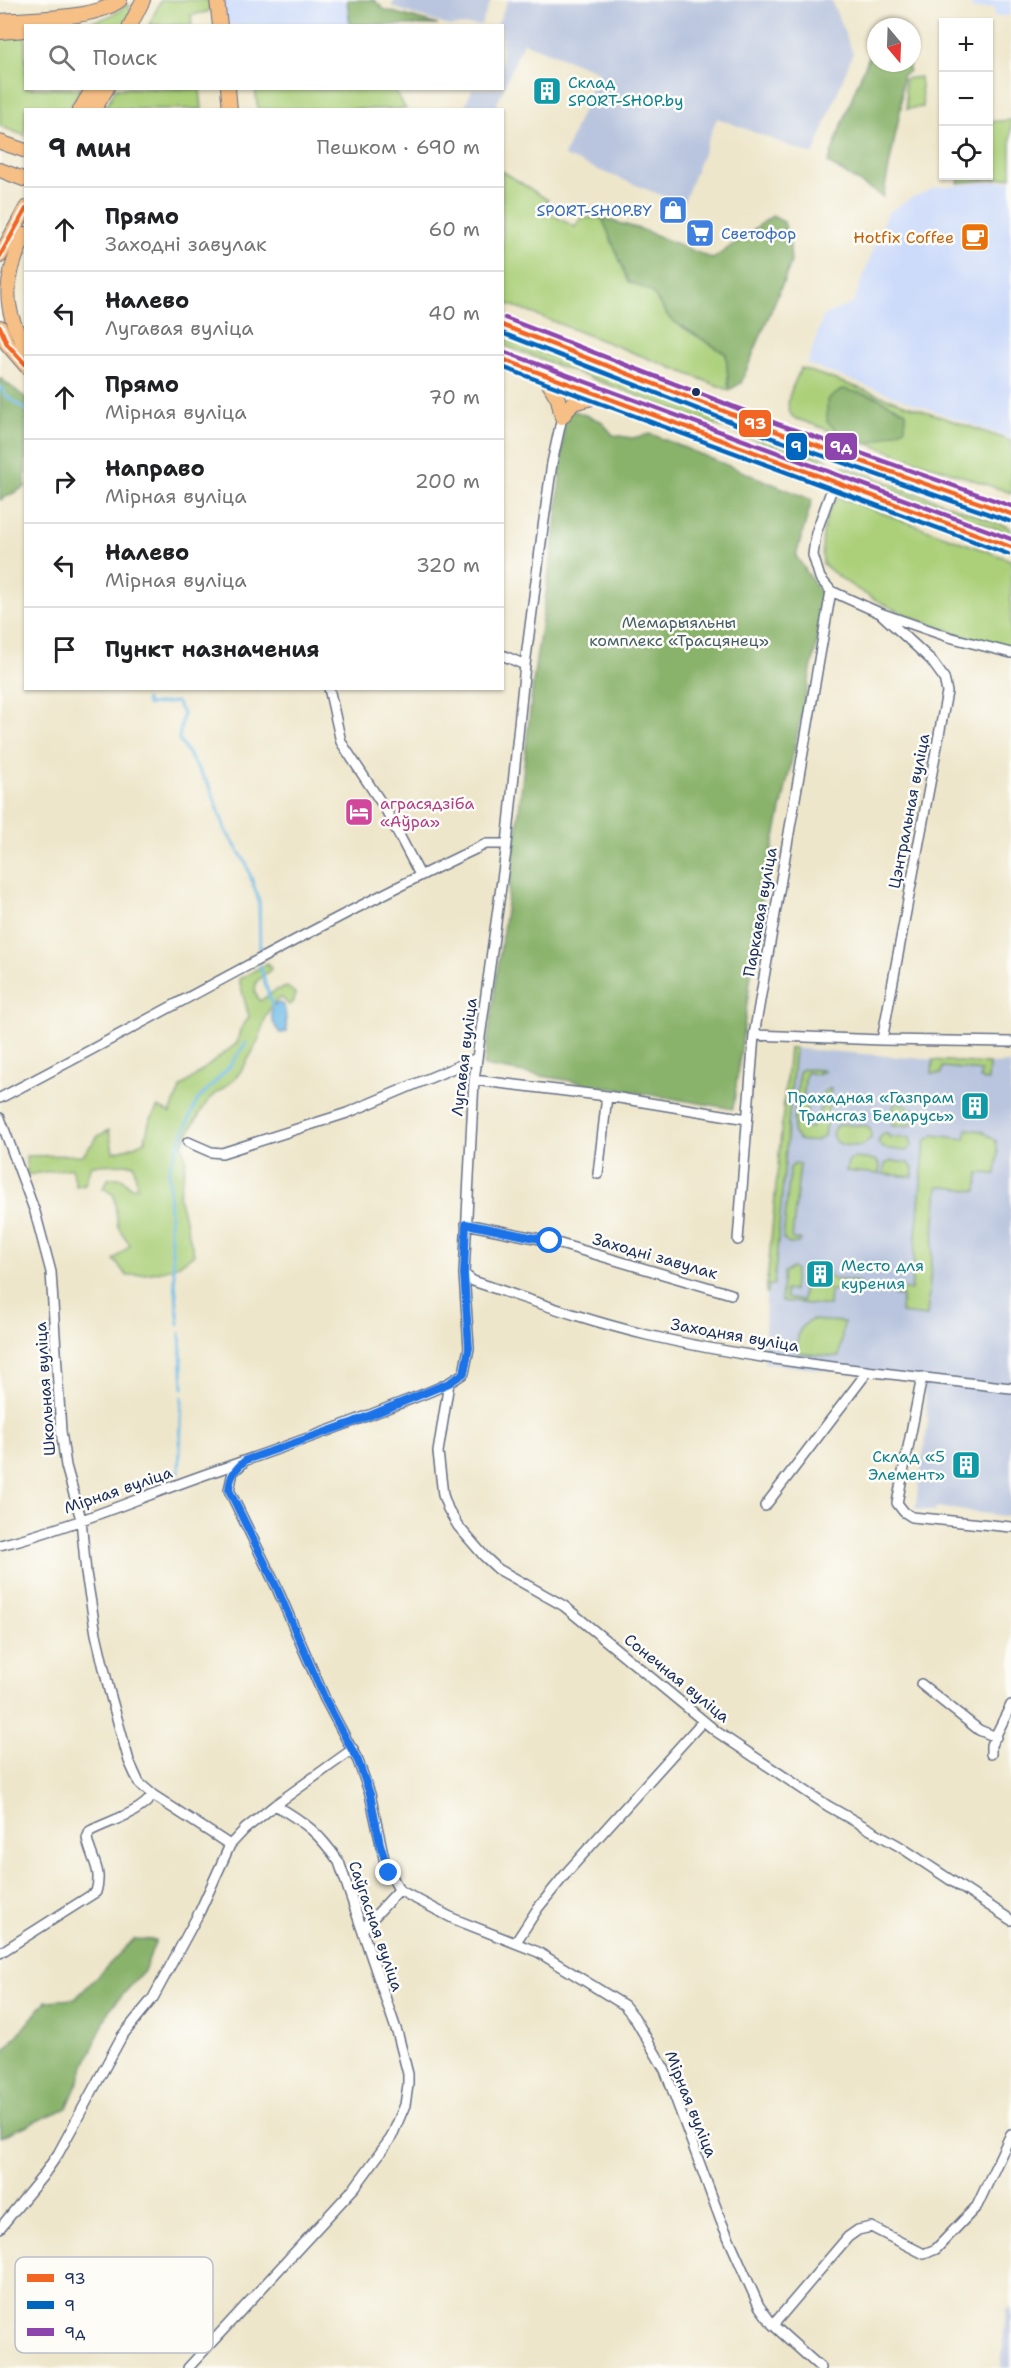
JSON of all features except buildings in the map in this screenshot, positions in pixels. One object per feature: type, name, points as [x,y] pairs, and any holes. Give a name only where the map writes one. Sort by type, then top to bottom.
[{"type":"highway","points":[[0,21],[86,14],[101,10],[120,0]]},
{"type":"highway","points":[[131,24],[143,0]]},
{"type":"highway","points":[[141,24],[152,0]]},
{"type":"highway","points":[[217,0],[220,24]]},
{"type":"highway","points":[[0,32],[24,30]]},
{"type":"highway","points":[[81,108],[92,90]]},
{"type":"highway","points":[[95,108],[105,90]]},
{"type":"highway","points":[[228,90],[230,108]]},
{"type":"highway","points":[[0,142],[24,151]]},
{"type":"highway","points":[[0,170],[24,179]]},
{"type":"highway","points":[[24,215],[7,280],[6,303],[10,320],[24,343]]},
{"type":"highway","points":[[0,256],[20,230]]},
{"type":"highway","points":[[504,326],[840,454],[1007,511]]},
{"type":"highway","points":[[0,327],[7,344],[24,364]]},
{"type":"highway","points":[[504,360],[1011,547]]},
{"type":"highway","points":[[544,375],[558,399],[562,417]]},
{"type":"highway","points":[[562,417],[573,403],[602,396]]},
{"type":"highway","points":[[833,480],[840,454]]},
{"type":"street","name":"Лугавая вуліца","points":[[464,1274],[474,1080],[507,844],[525,665],[543,527],[562,417]]},
{"type":"street","points":[[831,591],[820,578],[813,555],[816,533],[833,480]]},
{"type":"street","name":"Цэнтральная вуліца","points":[[831,591],[880,613],[949,637],[1011,653]]},
{"type":"street","name":"Паркавая вуліца","points":[[738,1240],[754,1035],[831,591]]},
{"type":"street","name":"Цэнтральная вуліца","points":[[880,613],[931,660],[944,678],[947,692],[882,1040]]},
{"type":"street","points":[[504,657],[525,665]]},
{"type":"street","points":[[329,690],[340,742],[371,785],[420,875]]},
{"type":"street","points":[[0,1098],[119,1036],[338,916],[486,844],[507,844]]},
{"type":"street","points":[[754,1035],[1011,1042]]},
{"type":"street","points":[[188,1142],[211,1152],[222,1153],[347,1113],[477,1058]]},
{"type":"street","points":[[474,1080],[607,1096],[747,1119]]},
{"type":"street","points":[[598,1174],[607,1096]]},
{"type":"street","name":"Школьная вуліца","points":[[0,1118],[35,1212],[51,1272],[61,1431],[66,1467],[81,1519],[86,1574],[109,1690],[129,1761],[139,1783],[153,1795],[230,1845]]},
{"type":"street","name":"Заходні завулак","points":[[466,1224],[550,1241],[731,1294]]},
{"type":"street","name":"Мірная вуліца","points":[[0,1545],[140,1500],[221,1468],[354,1422],[449,1383],[464,1373],[468,1358],[464,1274]]},
{"type":"street","name":"Заходняя вуліца","points":[[464,1274],[473,1281],[645,1334],[723,1351],[1011,1388]]},
{"type":"street","points":[[765,1506],[868,1371]]},
{"type":"street","points":[[922,1377],[897,1503],[904,1512],[912,1517],[1011,1527]]},
{"type":"street","name":"Сонечная вуліца","points":[[449,1383],[439,1440],[438,1462],[448,1509],[458,1526],[483,1556],[498,1569],[564,1606],[703,1721],[820,1802],[899,1846],[1011,1920]]},
{"type":"street","points":[[229,1490],[233,1472],[246,1460]]},
{"type":"street","points":[[221,1468],[325,1699],[353,1749],[370,1794],[385,1863],[399,1890],[363,1929]]},
{"type":"street","points":[[921,1684],[979,1730],[996,1737]]},
{"type":"street","points":[[992,1754],[991,1745],[1011,1705]]},
{"type":"street","points":[[516,1942],[537,1908],[703,1721]]},
{"type":"street","points":[[0,2228],[58,2154],[122,2036],[153,1998],[200,1911],[230,1845],[245,1829],[353,1749]]},
{"type":"street","points":[[0,1953],[96,1892],[99,1872],[89,1849],[87,1838],[90,1831],[137,1810],[153,1795]]},
{"type":"street","name":"Саўгасная вуліца","points":[[213,2341],[355,2187],[391,2138],[405,2105],[408,2085],[408,2074],[398,2035],[339,1862],[328,1845],[307,1823],[276,1805]]},
{"type":"street","name":"Мірная вуліца","points":[[399,1890],[454,1919],[538,1952],[624,2005],[634,2017],[665,2070],[736,2259],[759,2306],[773,2325],[821,2368]]},
{"type":"street","points":[[773,2325],[848,2237],[858,2230],[872,2227],[924,2253],[936,2249],[977,2206],[993,2177],[1011,2134]]},
{"type":"street","name":"Саўгасная вуліца","points":[[188,2368],[202,2353]]},
{"type":"shaded area","points":[[220,0],[346,0],[350,24],[223,24]]},
{"type":"shaded area","points":[[394,0],[491,0],[481,24],[443,24],[392,7]]},
{"type":"shaded area","points":[[508,0],[831,0],[853,53],[814,153],[810,154],[717,118],[683,204],[564,156],[598,72],[523,42],[504,87],[504,24],[497,24]]},
{"type":"shaded area","points":[[970,0],[1011,0],[1011,15],[995,17],[994,7],[972,10]]},
{"type":"shaded area","points":[[472,90],[503,90],[495,108],[464,108]]},
{"type":"shaded area","points":[[1011,180],[1011,439],[807,364],[824,315],[853,303],[887,213],[911,198],[937,187]]},
{"type":"shaded area","points":[[789,1048],[988,1064],[1011,1063],[1011,1517],[936,1507],[935,1511],[915,1509],[928,1422],[923,1381],[764,1363],[766,1299]]},
{"type":"shaded area","points":[[1011,2307],[1011,2368],[1001,2368],[1006,2310]]},
{"type":"green space","points":[[161,0],[210,0],[211,8],[207,12],[191,15],[192,24],[149,24]]},
{"type":"green space","points":[[347,0],[374,0],[385,10],[434,24],[350,24]]},
{"type":"green space","points":[[129,5],[131,12],[124,24],[74,24],[97,21]]},
{"type":"green space","points":[[24,34],[24,90],[80,90],[70,108],[24,108],[24,136],[0,126],[0,36]]},
{"type":"green space","points":[[867,61],[867,72],[908,72],[902,76],[901,107],[883,197],[828,163]]},
{"type":"green space","points":[[920,77],[923,107],[907,109],[904,79]]},
{"type":"green space","points":[[115,90],[200,90],[202,108],[106,108]]},
{"type":"green space","points":[[255,90],[395,90],[405,108],[258,108]]},
{"type":"green space","points":[[1011,120],[1011,177],[993,179],[993,122]]},
{"type":"green space","points":[[504,172],[548,200],[543,210],[575,227],[581,218],[602,218],[629,282],[651,291],[670,319],[726,354],[729,390],[504,302]]},
{"type":"green space","points":[[959,180],[984,180],[958,183]]},
{"type":"green space","points":[[772,216],[784,222],[790,246],[791,263],[741,383],[729,390],[726,354],[670,319],[651,291],[629,282],[602,218],[643,230],[713,259]]},
{"type":"green space","points":[[504,339],[823,457],[828,461],[823,462],[783,446],[769,445],[504,345]]},
{"type":"green space","points":[[801,368],[1011,441],[1011,493],[794,418],[788,407],[788,400]]},
{"type":"green space","points":[[0,378],[24,396],[24,488],[0,500]]},
{"type":"green space","points":[[843,389],[876,397],[906,412],[905,428],[870,444],[847,440],[827,422],[827,400]]},
{"type":"green space","name":"Мемарыяльны комплекс «Трасцянец»","points":[[572,410],[601,421],[613,435],[632,438],[651,434],[812,500],[796,556],[826,601],[760,907],[733,1109],[484,1066],[516,838],[534,674],[556,526],[564,427],[567,415]]},
{"type":"green space","points":[[843,466],[1011,528],[1011,534],[848,474],[839,469]]},
{"type":"green space","points":[[838,497],[1011,560],[1011,650],[912,617],[865,594],[823,564],[822,547],[826,520]]},
{"type":"green space","points":[[268,963],[271,969],[256,982],[255,993],[260,1001],[276,990],[287,987],[295,993],[294,1001],[289,1005],[282,998],[271,1006],[259,1039],[243,1068],[233,1080],[209,1100],[182,1144],[186,1160],[179,1196],[194,1254],[171,1268],[127,1276],[114,1260],[130,1245],[118,1227],[114,1195],[103,1188],[109,1178],[122,1178],[130,1187],[137,1187],[134,1164],[91,1165],[85,1184],[76,1186],[72,1168],[27,1175],[26,1156],[83,1155],[98,1136],[109,1130],[113,1152],[145,1141],[149,1122],[158,1107],[170,1113],[181,1087],[237,1043],[240,1030],[249,1017],[239,979]]},
{"type":"green space","points":[[789,1048],[795,1048],[774,1285],[769,1285],[768,1293],[766,1293]]},
{"type":"green space","points":[[933,1060],[989,1064],[988,1080],[980,1079],[981,1071],[943,1067],[941,1074],[932,1074]]},
{"type":"green space","points":[[803,1069],[823,1070],[824,1072],[818,1072],[818,1075],[806,1072],[803,1100],[807,1104],[805,1125],[808,1128],[816,1124],[816,1115],[819,1115],[819,1109],[822,1109],[823,1092],[831,1088],[824,1136],[813,1141],[799,1140],[793,1132],[799,1071]]},
{"type":"green space","points":[[894,1103],[904,1104],[913,1110],[912,1125],[892,1126]]},
{"type":"green space","points":[[841,1124],[867,1126],[871,1131],[871,1138],[862,1146],[840,1144],[832,1134],[835,1127]]},
{"type":"green space","points":[[967,1129],[982,1131],[996,1141],[998,1153],[996,1174],[979,1173],[977,1191],[938,1186],[927,1316],[901,1313],[902,1296],[894,1295],[894,1289],[911,1290],[925,1141],[934,1135],[965,1139]]},
{"type":"green space","points":[[884,1134],[888,1134],[889,1137],[910,1138],[912,1146],[906,1151],[883,1148],[878,1142]]},
{"type":"green space","points":[[854,1158],[875,1160],[880,1165],[879,1174],[846,1171],[848,1162]]},
{"type":"green space","points":[[892,1161],[909,1163],[913,1169],[913,1177],[883,1174],[885,1164]]},
{"type":"green space","points":[[795,1164],[800,1164],[792,1239],[801,1240],[798,1243],[789,1244],[783,1239],[790,1168]]},
{"type":"green space","points":[[792,1268],[795,1270],[793,1291],[786,1290],[786,1298],[802,1301],[805,1274],[802,1273],[802,1269],[825,1270],[832,1279],[860,1282],[858,1292],[830,1290],[829,1306],[781,1301],[784,1272]]},
{"type":"green space","points":[[812,1320],[844,1322],[839,1357],[797,1353],[800,1329]]},
{"type":"green space","points":[[134,1939],[156,1940],[144,1971],[109,2010],[67,2108],[0,2137],[0,2056],[46,2001],[75,1999]]},
{"type":"water","points":[[282,1004],[285,1010],[287,1032],[280,1033],[271,1014],[272,1006]]},
{"type":"waterway","points":[[0,386],[5,395],[24,409]]},
{"type":"waterway","points":[[146,700],[147,705],[176,702],[183,713],[179,740],[210,787],[226,831],[246,863],[259,901],[260,950]]},
{"type":"waterway","points":[[260,966],[273,1009]]},
{"type":"waterway","points":[[179,1324],[170,1232],[169,1167],[197,1101],[230,1066],[246,1043]]},
{"type":"waterway","points":[[180,1333],[183,1388]]},
{"type":"waterway","points":[[179,1473],[182,1397]]},
{"type":"transit line","name":"93","points":[[0,256],[24,213]]},
{"type":"transit line","name":"9д","points":[[505,318],[778,424],[1011,506]]},
{"type":"transit line","name":"93","points":[[504,326],[775,431],[1011,514]]},
{"type":"transit line","name":"93","points":[[0,327],[7,344],[24,363]]},
{"type":"transit line","name":"9","points":[[504,334],[772,438],[1009,521]]},
{"type":"transit line","name":"9д","points":[[505,352],[1011,539]]},
{"type":"transit line","name":"93","points":[[504,360],[1011,547]]},
{"type":"transit line","name":"9","points":[[504,368],[1008,554]]},
{"type":"place","name":"Склад SPORT-SHOP.by","points":[[547,91]]},
{"type":"place","name":"SPORT-SHOP.BY","points":[[673,210]]},
{"type":"place","name":"Светофор","points":[[700,233]]},
{"type":"place","name":"Hotfix Coffee","points":[[975,237]]},
{"type":"place","name":"аграсядзіба «Аўра»","points":[[359,812]]},
{"type":"place","name":"Прахадная «Газпрам Трансгаз Беларусь»","points":[[975,1106]]},
{"type":"place","name":"Место для курения","points":[[820,1274]]},
{"type":"place","name":"Склад «5 Элемент»","points":[[966,1465]]},
{"type":"route","points":[[389,1873],[380,1844],[370,1794],[358,1761],[325,1699],[276,1586],[229,1490],[230,1480],[233,1472],[246,1460],[354,1422],[453,1382],[464,1373],[469,1348],[464,1274],[466,1224],[550,1241]]}]
